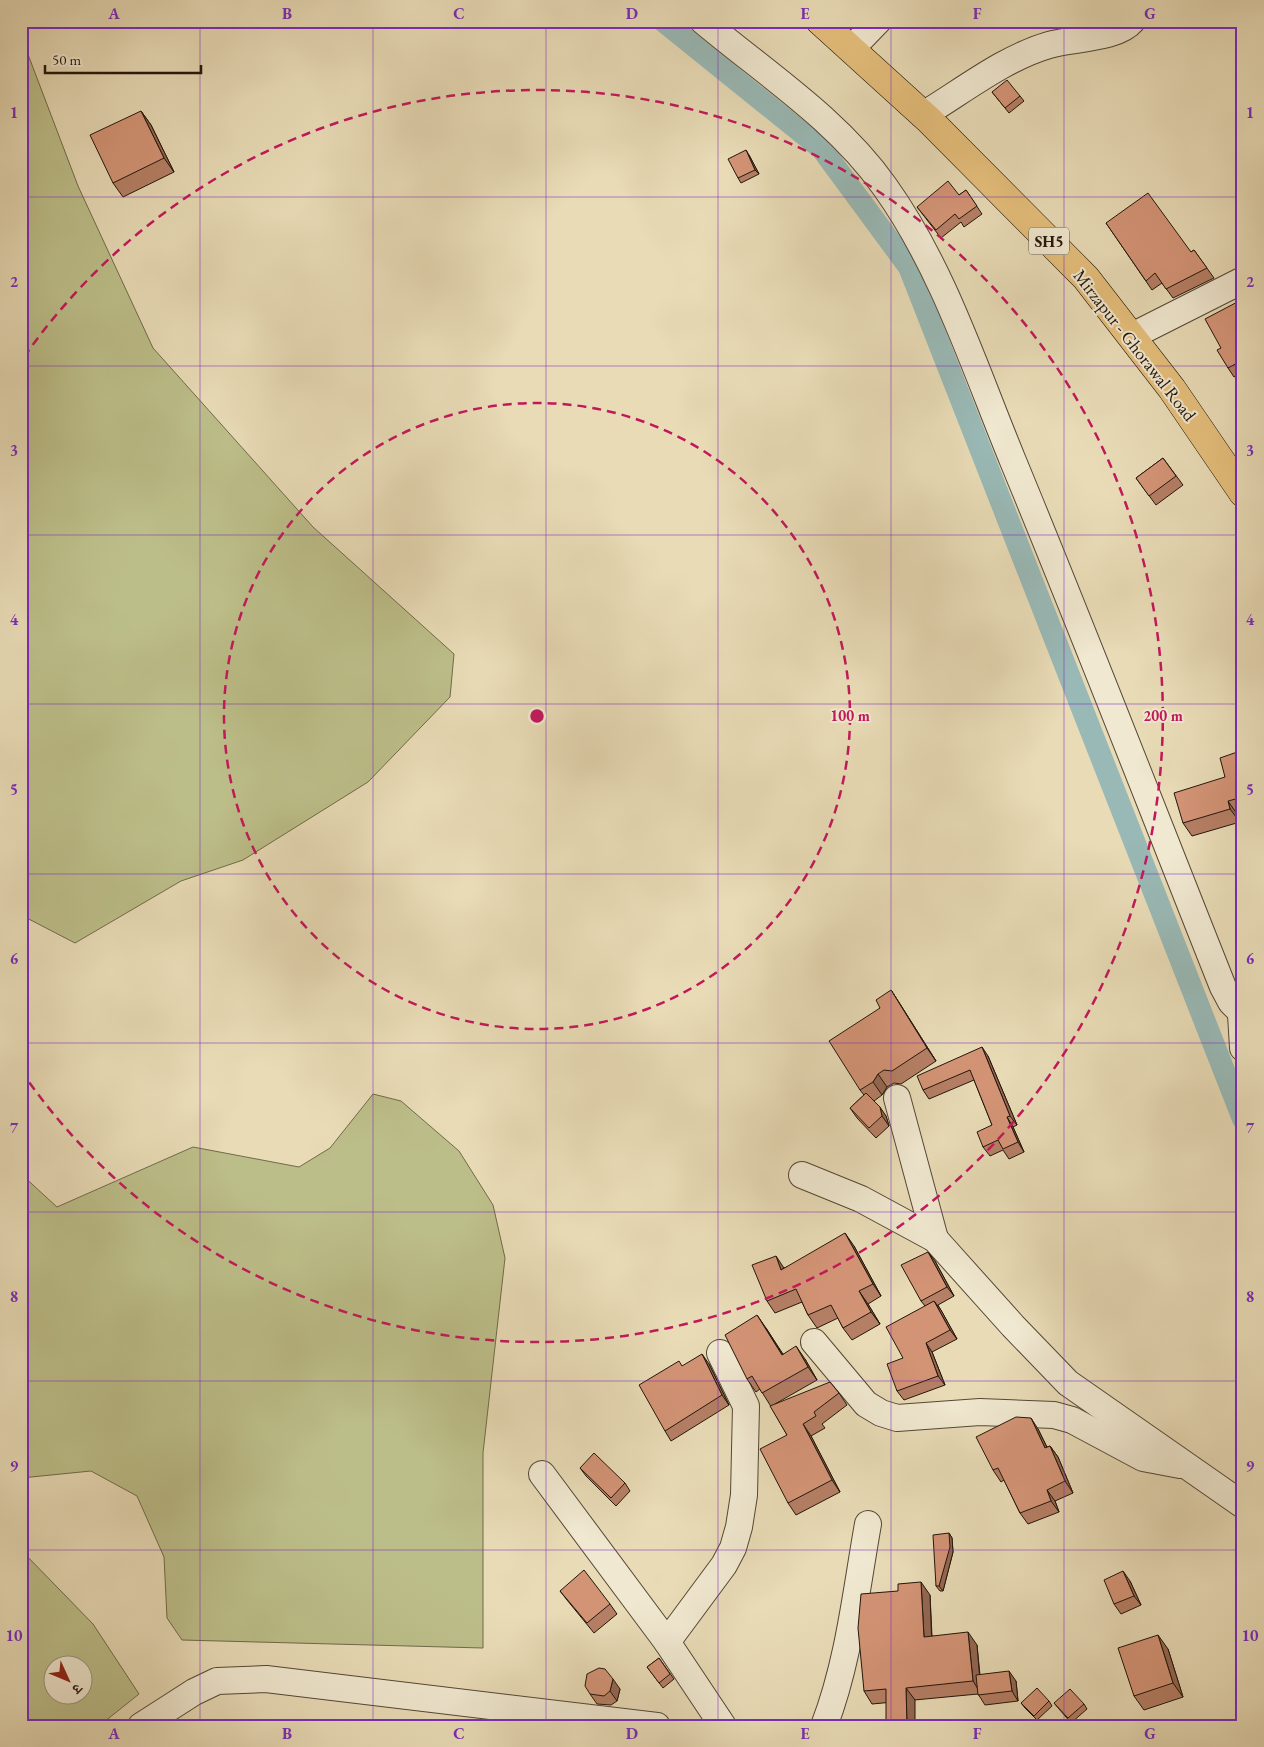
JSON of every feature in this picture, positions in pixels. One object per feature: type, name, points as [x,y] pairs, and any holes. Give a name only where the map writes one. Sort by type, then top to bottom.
[{"type":"main road","name":"Mirzapur - Ghorawal Road","points":[[820,21],[923,115],[1086,278],[1172,389],[1243,493]]},
{"type":"street","points":[[703,21],[815,111],[839,134],[884,186],[927,255],[1047,543],[1223,986],[1231,1002],[1242,1014],[1243,1048]]},
{"type":"street","points":[[851,49],[878,21]]},
{"type":"street","points":[[923,115],[1010,63],[1042,47],[1116,32],[1132,21]]},
{"type":"street","points":[[1132,336],[1243,280]]},
{"type":"street","points":[[897,1098],[935,1239]]},
{"type":"street","points":[[802,1175],[861,1199],[935,1239],[1013,1326],[1068,1383],[1243,1505]]},
{"type":"street","points":[[814,1342],[866,1404],[881,1413],[896,1418],[920,1418],[980,1412],[1054,1415],[1072,1420],[1144,1458],[1163,1463],[1188,1466]]},
{"type":"street","points":[[667,1642],[724,1565],[733,1548],[740,1527],[744,1495],[746,1406],[720,1353]]},
{"type":"street","points":[[542,1474],[667,1642],[723,1726]]},
{"type":"street","points":[[824,1726],[835,1698],[848,1641],[868,1524]]},
{"type":"street","points":[[141,1726],[194,1692],[217,1681],[266,1679],[656,1726]]},
{"type":"green space","points":[[21,36],[78,186],[153,348],[313,527],[454,654],[450,697],[368,782],[243,860],[181,881],[75,943],[21,915]]},
{"type":"green space","points":[[373,1094],[401,1101],[459,1151],[493,1205],[505,1258],[483,1453],[483,1648],[182,1640],[167,1618],[164,1557],[137,1496],[91,1471],[21,1478],[21,1174],[57,1207],[193,1147],[299,1167],[330,1148]]},
{"type":"green space","points":[[21,1550],[93,1624],[139,1694],[99,1726],[21,1726]]},
{"type":"building","points":[[1007,80],[1020,96],[1005,108],[992,92]]},
{"type":"building","points":[[141,111],[164,158],[113,183],[90,135]]},
{"type":"building","points":[[746,150],[755,170],[738,178],[728,159]]},
{"type":"building","points":[[948,181],[959,195],[966,190],[977,206],[959,219],[955,214],[936,230],[917,207]]},
{"type":"building","points":[[1148,193],[1191,252],[1194,250],[1207,268],[1166,289],[1155,273],[1146,281],[1106,223]]},
{"type":"building","points":[[1243,299],[1243,360],[1228,368],[1217,350],[1221,348],[1205,319]]},
{"type":"building","points":[[1163,458],[1176,476],[1149,496],[1136,478]]},
{"type":"building","points":[[1243,750],[1243,797],[1228,801],[1230,809],[1183,823],[1174,793],[1225,777],[1220,758]]},
{"type":"building","points":[[891,990],[927,1048],[892,1071],[884,1070],[878,1074],[873,1082],[860,1090],[829,1041],[880,1008],[876,1000]]},
{"type":"building","points":[[982,1047],[1010,1116],[1007,1117],[1018,1142],[1003,1149],[998,1140],[983,1147],[977,1132],[992,1125],[970,1070],[923,1090],[917,1076]]},
{"type":"building","points":[[866,1093],[880,1107],[882,1116],[869,1128],[850,1108]]},
{"type":"building","points":[[845,1233],[873,1284],[859,1291],[871,1312],[843,1328],[831,1305],[808,1315],[796,1289],[767,1301],[752,1265],[776,1256],[781,1270]]},
{"type":"building","points":[[928,1252],[947,1287],[921,1301],[901,1265]]},
{"type":"building","points":[[934,1301],[950,1330],[926,1343],[938,1376],[897,1391],[887,1364],[903,1358],[886,1327]]},
{"type":"building","points":[[757,1315],[782,1355],[796,1346],[808,1367],[762,1393],[752,1376],[747,1379],[725,1335]]},
{"type":"building","points":[[702,1354],[722,1395],[665,1431],[639,1385],[679,1361],[682,1366]]},
{"type":"building","points":[[830,1382],[839,1393],[814,1412],[816,1416],[803,1424],[832,1480],[788,1503],[760,1449],[787,1435],[770,1406]]},
{"type":"building","points":[[1016,1417],[1031,1418],[1045,1448],[1050,1446],[1065,1481],[1047,1490],[1051,1501],[1020,1513],[998,1468],[993,1470],[976,1437]]},
{"type":"building","points":[[594,1453],[625,1483],[611,1498],[580,1468]]},
{"type":"building","points":[[949,1533],[950,1547],[939,1586],[936,1586],[933,1535]]},
{"type":"building","points":[[584,1570],[610,1604],[587,1623],[560,1591]]},
{"type":"building","points":[[1123,1571],[1134,1596],[1114,1604],[1104,1580]]},
{"type":"building","points":[[921,1582],[924,1637],[968,1632],[973,1681],[906,1688],[907,1726],[886,1726],[886,1689],[864,1691],[858,1628],[861,1594],[898,1591],[898,1584]]},
{"type":"building","points":[[1158,1635],[1173,1683],[1134,1696],[1118,1648]]},
{"type":"building","points":[[659,1658],[670,1674],[659,1683],[647,1667]]},
{"type":"building","points":[[599,1668],[605,1669],[613,1679],[610,1691],[604,1696],[590,1694],[585,1686],[587,1674]]},
{"type":"building","points":[[1009,1671],[1012,1691],[978,1695],[976,1675]]},
{"type":"building","points":[[1037,1688],[1049,1701],[1034,1716],[1021,1703]]},
{"type":"building","points":[[1070,1689],[1084,1704],[1068,1718],[1054,1703]]},
{"type":"waterway","points":[[663,21],[822,149],[909,267],[1243,1119]]}]
